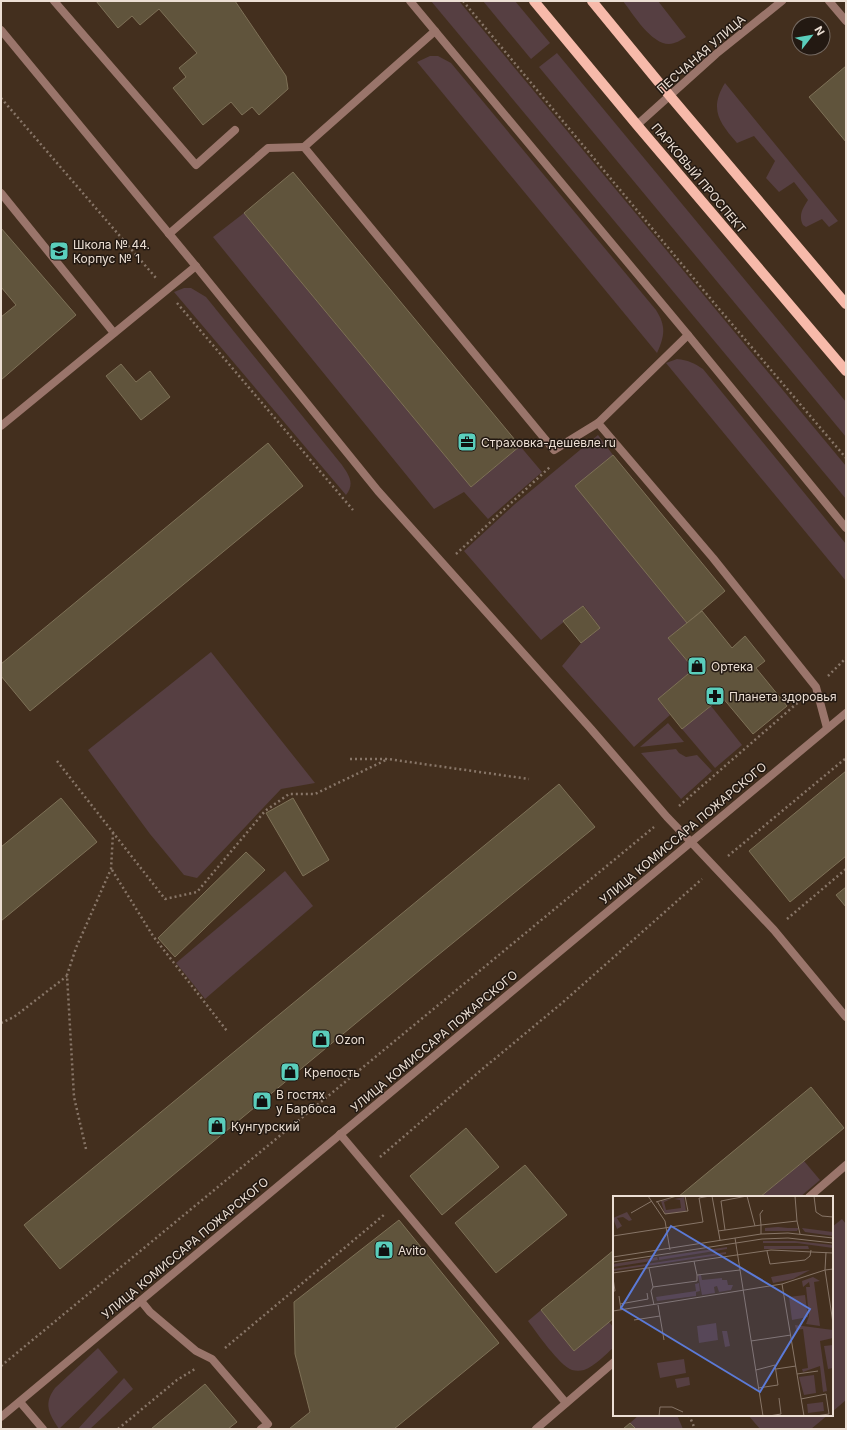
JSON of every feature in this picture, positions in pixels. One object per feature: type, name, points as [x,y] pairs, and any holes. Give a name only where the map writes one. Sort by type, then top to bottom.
[{"type":"main road","name":"ПАРКОВЫЙ ПРОСПЕКТ","points":[[534,1],[846,371]]},
{"type":"main road","points":[[592,1],[670,96],[846,304]]},
{"type":"street","points":[[54,1],[196,165],[235,130]]},
{"type":"street","points":[[410,1],[688,335],[846,528]]},
{"type":"street","name":"ПЕСЧАНАЯ УЛИЦА","points":[[637,125],[716,54],[782,1]]},
{"type":"street","points":[[829,1],[846,21]]},
{"type":"street","points":[[1,30],[196,266],[378,491],[591,729],[667,817],[774,930],[846,1017]]},
{"type":"street","points":[[169,234],[268,148],[304,148],[435,31]]},
{"type":"street","points":[[304,148],[554,450],[598,423],[688,335]]},
{"type":"street","points":[[1,193],[114,333]]},
{"type":"street","points":[[1,426],[196,266]]},
{"type":"street","points":[[598,423],[713,558],[816,687],[827,728]]},
{"type":"street","name":"УЛИЦА КОМИССАРА ПОЖАРСКОГО","points":[[1,1417],[846,713]]},
{"type":"street","points":[[340,1134],[566,1404]]},
{"type":"street","points":[[810,1196],[846,1165]]},
{"type":"street","points":[[140,1301],[150,1312],[196,1352],[212,1359],[268,1424],[261,1429]]},
{"type":"street","points":[[536,1429],[613,1363]]},
{"type":"street","points":[[20,1402],[43,1429]]},
{"type":"path","points":[[464,1],[720,310],[846,458]]},
{"type":"path","points":[[444,566],[560,458],[554,450]]},
{"type":"path","points":[[1,1366],[667,817],[816,687],[846,658]]},
{"type":"path","points":[[368,1167],[562,1003],[714,868],[846,758]]},
{"type":"path","points":[[350,759],[388,759],[529,779]]},
{"type":"path","points":[[57,761],[165,898],[197,892],[265,811],[289,794],[315,794],[388,759]]},
{"type":"path","points":[[86,1149],[74,1096],[67,975],[76,948],[112,869],[113,833]]},
{"type":"path","points":[[112,869],[153,936],[227,1031]]},
{"type":"path","points":[[774,930],[846,869]]},
{"type":"path","points":[[1,1023],[14,1017],[67,975]]},
{"type":"path","points":[[118,1429],[176,1380],[212,1359],[398,1204]]},
{"type":"path","points":[[689,1416],[695,1429]]},
{"type":"shaded area","points":[[431,1],[459,1],[846,466],[846,499]]},
{"type":"shaded area","points":[[483,1],[515,1],[550,43],[531,59]]},
{"type":"shaded area","points":[[623,1],[658,1],[686,37],[676,43],[662,43],[649,34]]},
{"type":"shaded area","points":[[557,53],[846,402],[846,437],[539,67]]},
{"type":"shaded area","points":[[430,56],[438,56],[451,63],[656,310],[663,326],[662,341],[657,353],[417,62]]},
{"type":"shaded area","points":[[725,83],[838,221],[829,227],[822,219],[806,227],[803,225],[801,215],[808,200],[794,182],[779,192],[766,178],[775,161],[754,136],[737,143],[721,122],[717,108],[720,92]]},
{"type":"shaded area","points":[[244,213],[471,487],[520,446],[542,472],[488,519],[464,492],[434,509],[213,237]]},
{"type":"shaded area","points":[[184,288],[191,288],[206,297],[342,465],[349,476],[351,483],[349,491],[346,495],[174,292]]},
{"type":"shaded area","points":[[677,359],[691,362],[703,369],[846,544],[846,581],[666,363]]},
{"type":"shaded area","points":[[598,435],[613,455],[576,486],[687,623],[668,638],[694,669],[658,699],[670,715],[634,747],[562,666],[581,643],[600,628],[584,606],[541,640],[464,551],[515,504]]},
{"type":"shaded area","points":[[211,652],[315,783],[281,789],[197,878],[184,875],[150,834],[88,750]]},
{"type":"shaded area","points":[[711,706],[742,745],[715,768],[682,729]]},
{"type":"shaded area","points":[[668,723],[684,742],[640,747]]},
{"type":"shaded area","points":[[676,749],[679,753],[686,757],[697,755],[712,771],[681,799],[641,753]]},
{"type":"shaded area","points":[[285,871],[313,906],[205,999],[176,963]]},
{"type":"shaded area","points":[[804,1161],[820,1180],[801,1196],[761,1196]]},
{"type":"shaded area","points":[[842,1219],[846,1224],[846,1400],[833,1411],[833,1226]]},
{"type":"shaded area","points":[[541,1310],[574,1351],[609,1322],[613,1327],[613,1348],[592,1366],[581,1371],[572,1370],[561,1362],[528,1321]]},
{"type":"shaded area","points":[[98,1348],[118,1372],[59,1429],[50,1414],[48,1404],[51,1394],[55,1388]]},
{"type":"shaded area","points":[[124,1378],[133,1389],[90,1429],[78,1429]]},
{"type":"shaded area","points":[[638,1416],[677,1416],[683,1429],[636,1429],[630,1423]]},
{"type":"shaded area","points":[[749,1416],[827,1416],[811,1429],[760,1429]]},
{"type":"building","points":[[96,1],[235,1],[286,76],[288,89],[259,115],[252,107],[242,115],[231,102],[203,125],[173,88],[186,77],[179,68],[197,53],[159,9],[140,25],[132,16],[118,28]]},
{"type":"building","points":[[846,66],[846,142],[809,97]]},
{"type":"building","points":[[293,172],[520,446],[471,487],[244,213]]},
{"type":"building","points":[[1,228],[76,315],[1,380],[1,317],[16,305],[1,287]]},
{"type":"building","points":[[121,364],[136,382],[150,371],[170,397],[141,420],[106,376]]},
{"type":"building","points":[[268,443],[303,486],[30,711],[1,676],[1,664]]},
{"type":"building","points":[[613,455],[725,591],[687,623],[575,486]]},
{"type":"building","points":[[583,606],[600,628],[581,643],[563,621]]},
{"type":"building","points":[[702,611],[732,648],[745,636],[765,661],[756,668],[787,706],[753,734],[722,697],[682,729],[658,699],[694,669],[668,638]]},
{"type":"building","points":[[846,771],[846,856],[790,902],[749,851]]},
{"type":"building","points":[[559,784],[595,827],[432,960],[60,1269],[24,1225]]},
{"type":"building","points":[[61,798],[97,842],[1,921],[1,847]]},
{"type":"building","points":[[293,798],[329,860],[303,876],[266,813]]},
{"type":"building","points":[[246,852],[265,870],[175,957],[158,938]]},
{"type":"building","points":[[846,887],[846,907],[836,895]]},
{"type":"building","points":[[811,1087],[844,1128],[761,1196],[679,1196]]},
{"type":"building","points":[[466,1128],[499,1167],[442,1215],[410,1176]]},
{"type":"building","points":[[525,1165],[567,1215],[496,1273],[455,1223]]},
{"type":"building","points":[[399,1220],[499,1343],[394,1429],[289,1429],[310,1412],[295,1354],[294,1302]]},
{"type":"building","points":[[613,1251],[613,1319],[574,1351],[541,1310]]},
{"type":"building","points":[[205,1384],[237,1422],[228,1429],[151,1429]]},
{"type":"building","points":[[630,1423],[636,1429],[623,1429]]},
{"type":"place","name":"Школа № 44. Корпус № 1","points":[[59,251]]},
{"type":"place","name":"Страховка-дешевле.ru","points":[[467,442]]},
{"type":"place","name":"Ортека","points":[[697,666]]},
{"type":"place","name":"Планета здоровья","points":[[715,696]]},
{"type":"place","name":"Ozon","points":[[321,1039]]},
{"type":"place","name":"Крепость","points":[[290,1072]]},
{"type":"place","name":"В гостях у Барбоса","points":[[262,1101]]},
{"type":"place","name":"Кунгурский","points":[[217,1126]]},
{"type":"place","name":"Avito","points":[[384,1250]]}]
